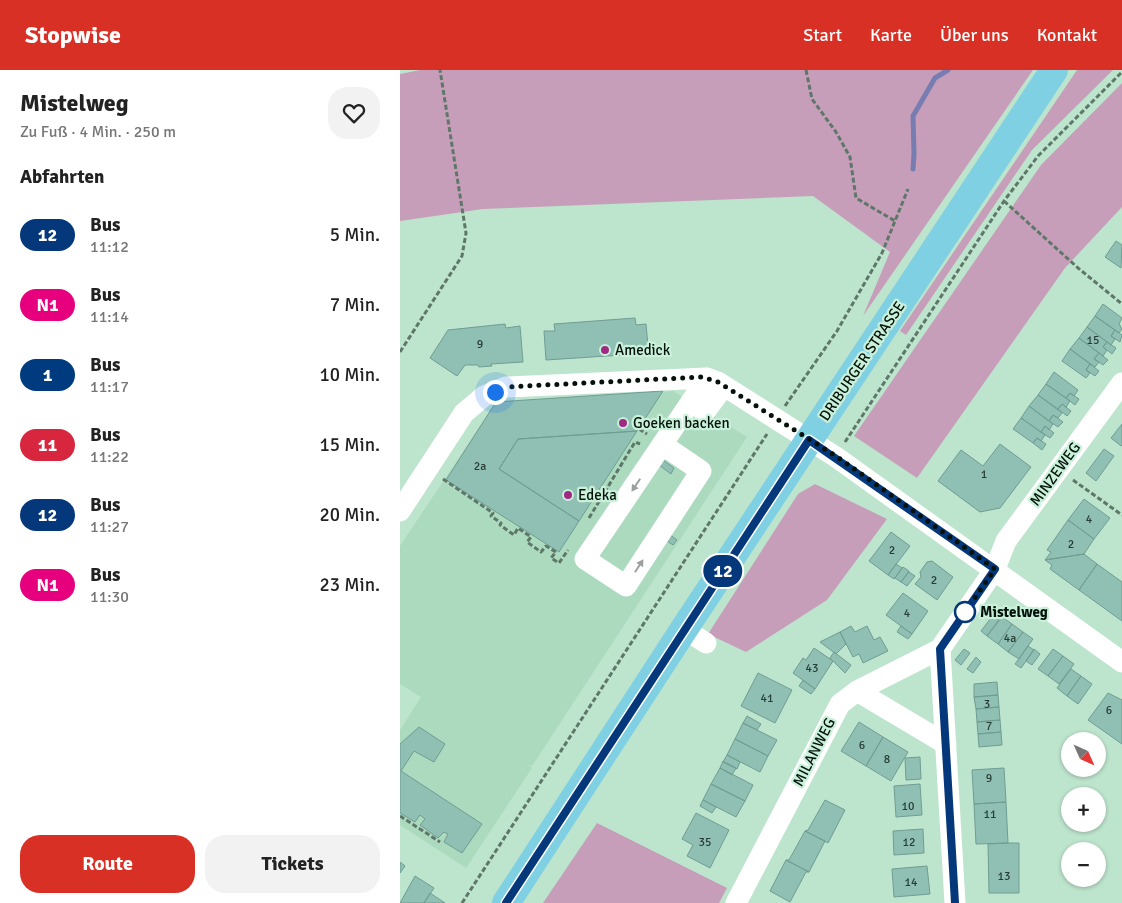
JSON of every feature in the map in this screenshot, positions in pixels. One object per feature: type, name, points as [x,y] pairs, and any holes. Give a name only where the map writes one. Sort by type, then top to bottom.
[{"type":"main road","name":"DRIBURGER STRASSE","points":[[506,903],[695,636],[809,440],[1054,70]]},
{"type":"street","points":[[704,413],[716,382]]},
{"type":"street","points":[[655,440],[702,471],[626,586],[586,559],[655,440],[716,382]]},
{"type":"street","points":[[400,511],[464,413],[484,396],[506,387],[716,382],[836,456],[1122,662]]},
{"type":"street","name":"MINZEWEG","points":[[995,569],[1006,540],[1122,383]]},
{"type":"street","points":[[955,903],[940,649],[995,569]]},
{"type":"street","name":"MILANWEG","points":[[736,903],[832,715],[840,704],[857,691],[940,649]]},
{"type":"street","points":[[857,691],[946,744]]},
{"type":"path","points":[[400,352],[462,256],[466,233],[440,70]]},
{"type":"path","points":[[806,70],[812,99],[836,132],[850,157],[856,198],[895,221]]},
{"type":"path","points":[[836,456],[1004,201],[1038,156],[1122,72]]},
{"type":"path","points":[[462,903],[776,420],[837,332],[882,253],[908,190]]},
{"type":"path","points":[[1004,201],[1078,268],[1122,304]]},
{"type":"path","points":[[585,523],[636,442],[640,444],[655,440]]},
{"type":"path","points":[[428,469],[493,513],[491,516],[502,523],[500,525],[514,535],[518,528],[531,537],[527,542],[542,552],[546,546],[556,552],[551,558],[559,564],[564,556]]},
{"type":"path","points":[[1058,470],[1122,515]]},
{"type":"path","points":[[400,816],[440,842]]},
{"type":"shaded area","points":[[420,70],[1033,70],[863,316],[890,252],[813,196],[483,209],[400,221],[400,74]]},
{"type":"shaded area","points":[[1077,70],[1113,70],[1032,150],[906,335],[900,331]]},
{"type":"shaded area","points":[[1122,83],[1122,207],[1065,268],[917,478],[854,436],[1041,165]]},
{"type":"shaded area","points":[[673,391],[747,437],[532,766],[528,764],[532,768],[466,868],[400,825],[400,730],[421,697],[400,684],[400,546],[496,402]]},
{"type":"shaded area","points":[[815,484],[887,519],[827,600],[746,652],[708,634],[798,494]]},
{"type":"shaded area","points":[[597,823],[727,888],[719,903],[543,903]]},
{"type":"building","points":[[1116,241],[1122,245],[1121,268],[1105,257]]},
{"type":"building","points":[[1103,304],[1122,318],[1119,324],[1122,329],[1119,333],[1095,316]]},
{"type":"building","points":[[1095,316],[1115,330],[1111,336],[1115,339],[1111,345],[1087,327]]},
{"type":"building","points":[[635,318],[636,325],[646,324],[648,346],[637,347],[637,354],[546,360],[544,331],[555,331],[554,324]]},
{"type":"building","points":[[505,324],[506,328],[520,326],[523,362],[491,364],[492,366],[479,367],[478,365],[465,365],[457,376],[430,358],[448,330]]},
{"type":"building","points":[[1087,327],[1107,342],[1103,347],[1107,350],[1103,356],[1079,338]]},
{"type":"building","points":[[1115,330],[1122,335],[1120,342],[1111,336]]},
{"type":"building","points":[[1079,338],[1099,353],[1094,359],[1099,362],[1095,367],[1070,349]]},
{"type":"building","points":[[1107,342],[1116,348],[1112,354],[1103,347]]},
{"type":"building","points":[[1070,349],[1090,364],[1086,370],[1090,373],[1086,378],[1062,361]]},
{"type":"building","points":[[1099,353],[1108,360],[1103,365],[1094,359]]},
{"type":"building","points":[[1090,364],[1099,371],[1095,376],[1086,370]]},
{"type":"building","points":[[1054,372],[1078,390],[1074,396],[1070,393],[1066,398],[1046,384]]},
{"type":"building","points":[[1046,384],[1070,401],[1066,407],[1062,404],[1058,409],[1038,395]]},
{"type":"building","points":[[663,391],[637,431],[518,439],[499,469],[579,521],[559,552],[446,480],[496,402]]},
{"type":"building","points":[[1070,393],[1079,399],[1075,405],[1066,398]]},
{"type":"building","points":[[1038,395],[1062,413],[1058,418],[1053,415],[1049,421],[1029,406]]},
{"type":"building","points":[[1062,404],[1071,411],[1067,416],[1058,409]]},
{"type":"building","points":[[1029,406],[1053,424],[1049,430],[1045,426],[1041,432],[1021,418]]},
{"type":"building","points":[[1053,415],[1063,422],[1058,427],[1049,421]]},
{"type":"building","points":[[1021,418],[1045,435],[1041,441],[1037,438],[1033,443],[1013,429]]},
{"type":"building","points":[[1122,424],[1122,445],[1121,446],[1111,438]]},
{"type":"building","points":[[1045,426],[1054,433],[1050,438],[1041,432]]},
{"type":"building","name":"Edeka","points":[[637,431],[579,521],[499,469],[518,439]]},
{"type":"building","points":[[1037,438],[1046,444],[1042,450],[1033,443]]},
{"type":"building","points":[[1000,444],[1031,467],[1000,508],[980,512],[938,481],[961,450],[983,466]]},
{"type":"building","points":[[1104,449],[1114,456],[1096,481],[1086,473]]},
{"type":"building","points":[[663,460],[674,468],[671,474],[659,465]]},
{"type":"building","points":[[1084,499],[1110,518],[1094,539],[1068,520]]},
{"type":"building","points":[[1068,520],[1094,539],[1084,554],[1045,560],[1051,552],[1047,550]]},
{"type":"building","points":[[666,532],[677,540],[673,545],[661,537]]},
{"type":"building","points":[[891,532],[910,546],[888,575],[869,561]]},
{"type":"building","points":[[1084,554],[1097,564],[1079,590],[1050,569],[1052,565],[1045,560]]},
{"type":"building","points":[[932,561],[953,577],[937,600],[915,584],[921,577],[920,572],[927,562]]},
{"type":"building","points":[[896,564],[902,568],[894,579],[888,575]]},
{"type":"building","points":[[1097,564],[1122,582],[1122,621],[1079,590]]},
{"type":"building","points":[[903,567],[909,571],[901,582],[895,578]]},
{"type":"building","points":[[909,572],[915,576],[907,586],[901,582]]},
{"type":"building","points":[[903,593],[928,611],[912,634],[886,615]]},
{"type":"building","points":[[994,614],[1000,618],[987,636],[981,631]]},
{"type":"building","points":[[1002,617],[1012,624],[998,644],[987,636]]},
{"type":"building","points":[[1012,624],[1023,632],[1008,652],[998,644]]},
{"type":"building","points":[[851,626],[855,632],[867,626],[874,640],[880,637],[888,651],[863,663],[859,654],[853,657],[840,632]]},
{"type":"building","points":[[901,626],[912,634],[908,639],[897,632]]},
{"type":"building","points":[[840,632],[846,644],[836,654],[820,642]]},
{"type":"building","points":[[1023,632],[1033,639],[1019,659],[1008,652]]},
{"type":"building","points":[[1028,646],[1034,650],[1021,668],[1015,664]]},
{"type":"building","points":[[814,648],[833,661],[815,689],[793,673],[803,658],[806,660]]},
{"type":"building","points":[[964,649],[970,653],[961,665],[955,660]]},
{"type":"building","points":[[1034,649],[1040,654],[1032,665],[1026,661]]},
{"type":"building","points":[[1053,649],[1063,656],[1048,676],[1038,669]]},
{"type":"building","points":[[834,652],[851,665],[845,673],[830,658]]},
{"type":"building","points":[[1063,656],[1074,664],[1059,684],[1048,676]]},
{"type":"building","points":[[976,657],[981,662],[973,673],[967,669]]},
{"type":"building","points":[[1071,669],[1081,676],[1067,696],[1057,688]]},
{"type":"building","points":[[758,673],[792,690],[775,723],[741,706]]},
{"type":"building","points":[[1081,676],[1092,684],[1078,704],[1067,696]]},
{"type":"building","points":[[803,680],[815,689],[811,694],[799,686]]},
{"type":"building","points":[[997,682],[998,695],[974,697],[974,684]]},
{"type":"building","points":[[1108,693],[1122,700],[1122,744],[1106,732],[1088,720]]},
{"type":"building","points":[[998,695],[999,707],[976,709],[974,697]]},
{"type":"building","points":[[999,707],[1000,720],[977,722],[976,709]]},
{"type":"building","points":[[747,716],[761,724],[757,730],[743,723]]},
{"type":"building","points":[[1000,720],[1001,732],[978,734],[977,722]]},
{"type":"building","points":[[859,722],[883,737],[866,766],[841,751]]},
{"type":"building","points":[[743,723],[777,740],[768,756],[735,739]]},
{"type":"building","points":[[419,727],[445,744],[434,762],[414,751],[401,771],[482,824],[462,853],[444,842],[448,834],[444,832],[438,838],[420,825],[425,819],[420,815],[415,822],[400,813],[400,744]]},
{"type":"building","points":[[1001,732],[1002,745],[979,747],[978,734]]},
{"type":"building","points":[[883,737],[908,752],[891,781],[866,766]]},
{"type":"building","points":[[735,739],[768,756],[760,772],[727,755]]},
{"type":"building","points":[[727,755],[740,762],[737,769],[723,762]]},
{"type":"building","points":[[920,757],[921,779],[906,780],[905,758]]},
{"type":"building","points":[[723,761],[736,768],[732,775],[720,768]]},
{"type":"building","points":[[720,768],[753,785],[745,801],[711,784]]},
{"type":"building","points":[[1004,768],[1006,802],[974,804],[972,770]]},
{"type":"building","points":[[711,784],[745,801],[736,817],[703,800]]},
{"type":"building","points":[[920,784],[922,815],[896,817],[894,786]]},
{"type":"building","points":[[703,800],[716,807],[712,813],[700,806]]},
{"type":"building","points":[[825,800],[845,810],[828,843],[805,831],[808,830]]},
{"type":"building","points":[[1006,802],[1008,843],[976,844],[974,804]]},
{"type":"building","points":[[696,813],[729,830],[710,868],[687,856],[693,845],[682,839]]},
{"type":"building","points":[[923,829],[924,853],[894,855],[893,831]]},
{"type":"building","points":[[805,831],[825,841],[809,872],[786,860],[789,860]]},
{"type":"building","points":[[1019,843],[1019,893],[989,893],[988,844]]},
{"type":"building","points":[[786,860],[809,872],[806,872],[790,902],[770,891]]},
{"type":"building","points":[[400,862],[405,866],[400,873]]},
{"type":"building","points":[[927,866],[930,894],[894,897],[892,869]]},
{"type":"building","points":[[415,876],[434,888],[424,903],[400,903]]},
{"type":"building","points":[[430,893],[445,903],[424,903]]},
{"type":"waterway","points":[[913,169],[913,116],[935,78],[948,70]]},
{"type":"bus line","name":"12","points":[[506,903],[809,440],[836,456],[995,569],[940,649],[955,903]]},
{"type":"place","name":"Amedick","points":[[605,350]]},
{"type":"place","name":"Goeken backen","points":[[623,423]]},
{"type":"place","name":"Edeka","points":[[568,495]]},
{"type":"place","name":"Mistelweg","points":[[965,612]]},
{"type":"route","points":[[495,392],[506,387],[702,377],[718,382],[836,456],[995,569],[965,612]]}]
